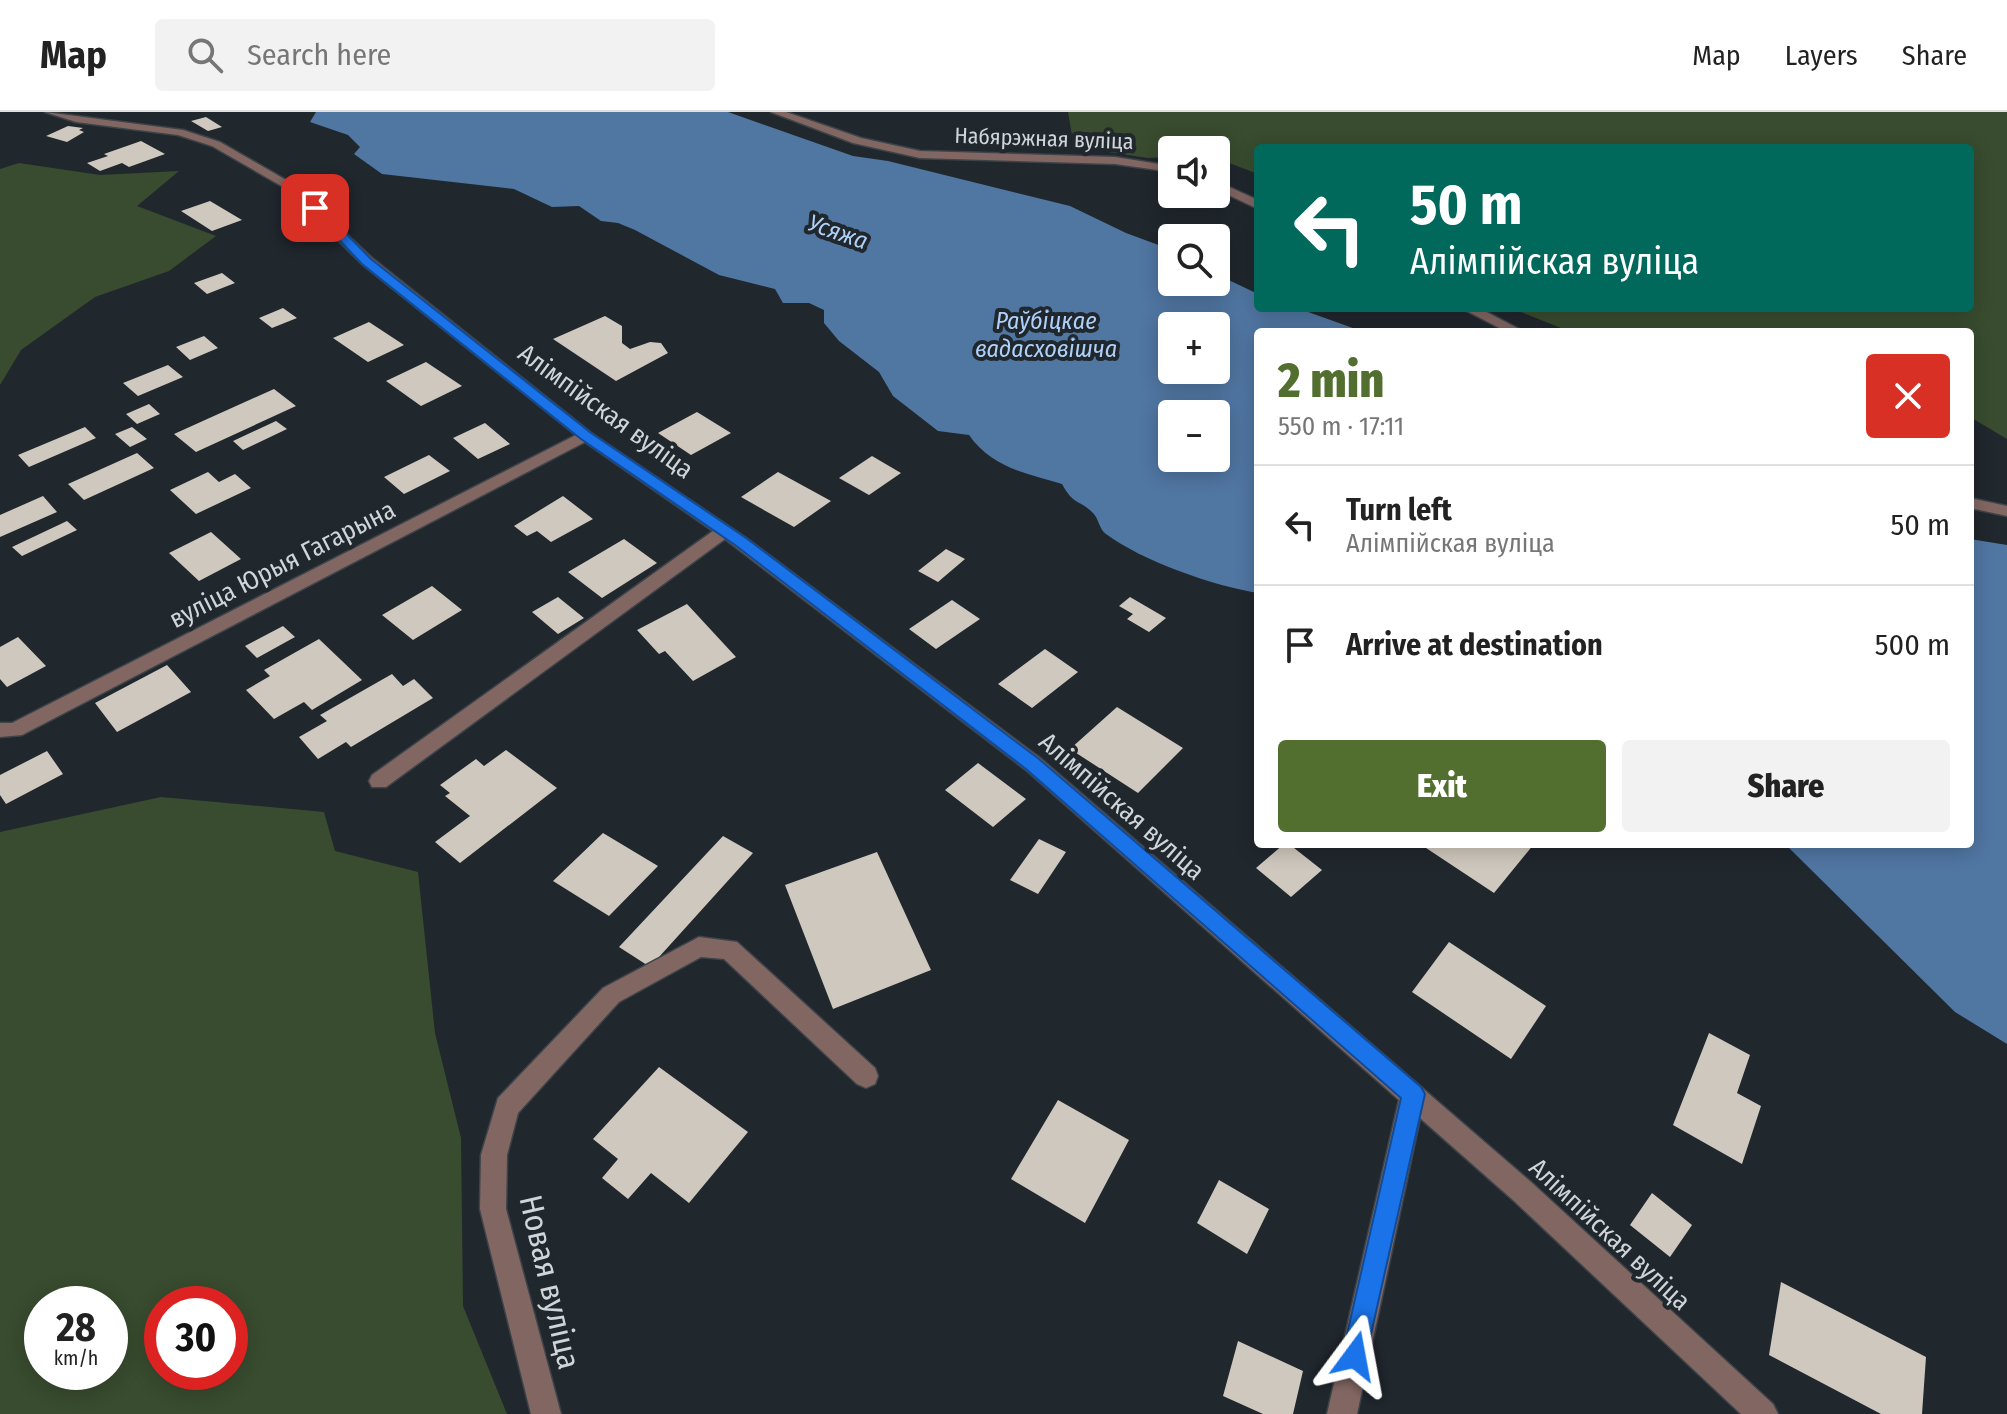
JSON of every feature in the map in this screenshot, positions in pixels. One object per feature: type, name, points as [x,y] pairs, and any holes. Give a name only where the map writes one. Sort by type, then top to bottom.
[{"type":"street","name":"Алімпійская вуліца","points":[[50,112],[76,119],[179,132],[216,144],[289,186],[367,261],[586,436],[725,531],[1033,764],[1413,1094],[1763,1414]]},
{"type":"street","name":"Набярэжная вуліца","points":[[776,112],[880,147],[936,157],[1132,162],[1158,167]]},
{"type":"street","points":[[1230,192],[1254,203]]},
{"type":"street","points":[[1476,312],[1510,328]]},
{"type":"street","name":"вуліца Юрыя Гагарына","points":[[0,730],[15,730],[586,436]]},
{"type":"street","points":[[1974,504],[2007,511]]},
{"type":"street","points":[[379,781],[725,531]]},
{"type":"street","name":"Новая вуліца","points":[[546,1414],[493,1209],[494,1155],[507,1107],[611,995],[699,947],[729,949],[866,1076]]},
{"type":"street","points":[[1342,1414],[1413,1094]]},
{"type":"green space","points":[[1068,112],[2007,112],[2007,439],[1974,419],[1974,328],[1561,328],[1521,312],[1974,312],[1974,144],[1254,144],[1254,172],[1230,163],[1230,136],[1158,136],[1158,158],[1074,147]]},
{"type":"green space","points":[[19,163],[100,175],[179,171],[137,206],[216,236],[169,271],[95,297],[21,350],[0,385],[0,169]]},
{"type":"green space","points":[[161,797],[324,812],[335,851],[418,872],[435,1033],[461,1138],[463,1306],[507,1414],[0,1414],[0,832]]},
{"type":"water","name":"Раўбіцкае вадасховішча","points":[[316,112],[728,112],[853,156],[888,161],[1070,206],[1158,245],[1158,296],[1230,296],[1230,281],[1254,292],[1254,312],[1308,312],[1353,328],[1254,328],[1254,592],[1240,590],[1179,571],[1139,554],[1104,532],[1093,513],[1073,499],[1062,484],[999,462],[969,435],[938,431],[893,396],[879,372],[839,341],[824,323],[824,310],[809,303],[783,303],[775,289],[719,275],[635,230],[618,223],[601,221],[579,206],[552,207],[514,189],[382,174],[354,154],[360,147],[348,135],[310,122]]},
{"type":"water","points":[[1974,540],[2007,545],[2007,1044],[1955,1012],[1789,848],[1974,848]]},
{"type":"building","points":[[206,117],[222,127],[208,131],[191,121]]},
{"type":"building","points":[[68,126],[83,128],[79,130],[84,132],[67,142],[46,136]]},
{"type":"building","points":[[141,141],[165,154],[129,167],[122,163],[100,171],[87,163],[108,156],[104,154]]},
{"type":"building","points":[[210,201],[242,220],[212,231],[181,211]]},
{"type":"building","points":[[222,273],[235,283],[207,294],[194,283]]},
{"type":"building","points":[[283,308],[297,318],[272,328],[259,318]]},
{"type":"building","points":[[605,316],[622,326],[622,343],[630,349],[650,342],[661,343],[668,353],[616,381],[553,339]]},
{"type":"building","points":[[369,322],[404,345],[368,362],[333,338]]},
{"type":"building","points":[[204,336],[218,348],[190,360],[176,347]]},
{"type":"building","points":[[426,362],[462,386],[421,406],[386,381]]},
{"type":"building","points":[[168,365],[183,377],[138,396],[123,383]]},
{"type":"building","points":[[274,389],[296,406],[196,452],[174,434]]},
{"type":"building","points":[[149,404],[160,414],[137,424],[126,414]]},
{"type":"building","points":[[697,412],[731,433],[691,455],[658,433]]},
{"type":"building","points":[[276,421],[287,429],[243,450],[233,441]]},
{"type":"building","points":[[485,423],[510,444],[478,459],[453,438]]},
{"type":"building","points":[[85,427],[96,438],[29,467],[18,455]]},
{"type":"building","points":[[132,427],[147,439],[130,447],[115,434]]},
{"type":"building","points":[[137,453],[154,468],[84,500],[68,484]]},
{"type":"building","points":[[429,455],[450,471],[404,494],[384,477]]},
{"type":"building","points":[[872,456],[901,473],[869,495],[839,478]]},
{"type":"building","points":[[208,472],[219,482],[235,474],[251,488],[196,514],[170,490]]},
{"type":"building","points":[[778,472],[831,501],[794,527],[741,497]]},
{"type":"building","points":[[43,496],[57,512],[0,537],[0,515]]},
{"type":"building","points":[[563,496],[593,519],[551,542],[537,531],[527,536],[514,526]]},
{"type":"building","points":[[67,521],[77,530],[22,556],[12,547]]},
{"type":"building","points":[[211,532],[241,559],[199,581],[169,553]]},
{"type":"building","points":[[624,539],[657,563],[602,598],[568,572]]},
{"type":"building","points":[[946,549],[965,559],[938,582],[918,571]]},
{"type":"building","points":[[432,586],[462,610],[413,640],[382,615]]},
{"type":"building","points":[[558,597],[584,618],[558,634],[532,612]]},
{"type":"building","points":[[1130,597],[1166,618],[1149,632],[1127,619],[1133,614],[1119,606]]},
{"type":"building","points":[[952,600],[980,619],[936,649],[909,629]]},
{"type":"building","points":[[687,604],[736,657],[693,681],[665,651],[659,654],[637,630]]},
{"type":"building","points":[[283,626],[295,637],[257,658],[245,646]]},
{"type":"building","points":[[18,637],[46,666],[7,687],[0,679],[0,647]]},
{"type":"building","points":[[319,639],[362,680],[312,710],[304,702],[274,719],[246,690],[270,676],[264,670]]},
{"type":"building","points":[[1045,649],[1078,672],[1032,708],[998,684]]},
{"type":"building","points":[[167,665],[191,692],[117,732],[95,703]]},
{"type":"building","points":[[392,674],[403,686],[414,679],[433,698],[351,747],[346,742],[318,759],[299,737],[327,721],[320,715]]},
{"type":"building","points":[[1117,707],[1183,748],[1138,793],[1070,749]]},
{"type":"building","points":[[506,750],[557,788],[460,863],[435,842],[470,816],[445,796],[450,793],[440,785],[476,759],[484,766]]},
{"type":"building","points":[[47,751],[63,774],[6,804],[0,795],[0,775]]},
{"type":"building","points":[[978,763],[1026,799],[993,827],[945,790]]},
{"type":"building","points":[[603,833],[658,866],[609,916],[553,881]]},
{"type":"building","points":[[723,836],[753,853],[650,967],[619,947]]},
{"type":"building","points":[[1039,839],[1066,852],[1038,894],[1010,880]]},
{"type":"building","points":[[1279,848],[1294,848],[1322,870],[1291,897],[1256,868]]},
{"type":"building","points":[[1426,848],[1531,848],[1494,893]]},
{"type":"building","points":[[877,852],[931,970],[833,1009],[785,885]]},
{"type":"building","points":[[1449,942],[1546,1006],[1511,1059],[1412,992]]},
{"type":"building","points":[[1709,1033],[1750,1055],[1737,1093],[1761,1106],[1742,1164],[1673,1125]]},
{"type":"building","points":[[659,1067],[748,1132],[689,1203],[651,1173],[628,1199],[602,1178],[618,1159],[593,1139]]},
{"type":"building","points":[[1058,1100],[1129,1140],[1085,1223],[1011,1179]]},
{"type":"building","points":[[1219,1180],[1269,1209],[1247,1254],[1197,1223]]},
{"type":"building","points":[[1652,1193],[1692,1225],[1670,1257],[1630,1225]]},
{"type":"building","points":[[1781,1282],[1926,1357],[1922,1414],[1881,1414],[1769,1355]]},
{"type":"building","points":[[1238,1341],[1303,1371],[1293,1414],[1263,1414],[1223,1396]]},
{"type":"route","points":[[315,208],[340,237],[367,261],[586,436],[740,542],[1033,764],[1413,1094],[1355,1356]]},
{"type":"water label","name":"Усяжа","points":[[838,232]]}]
